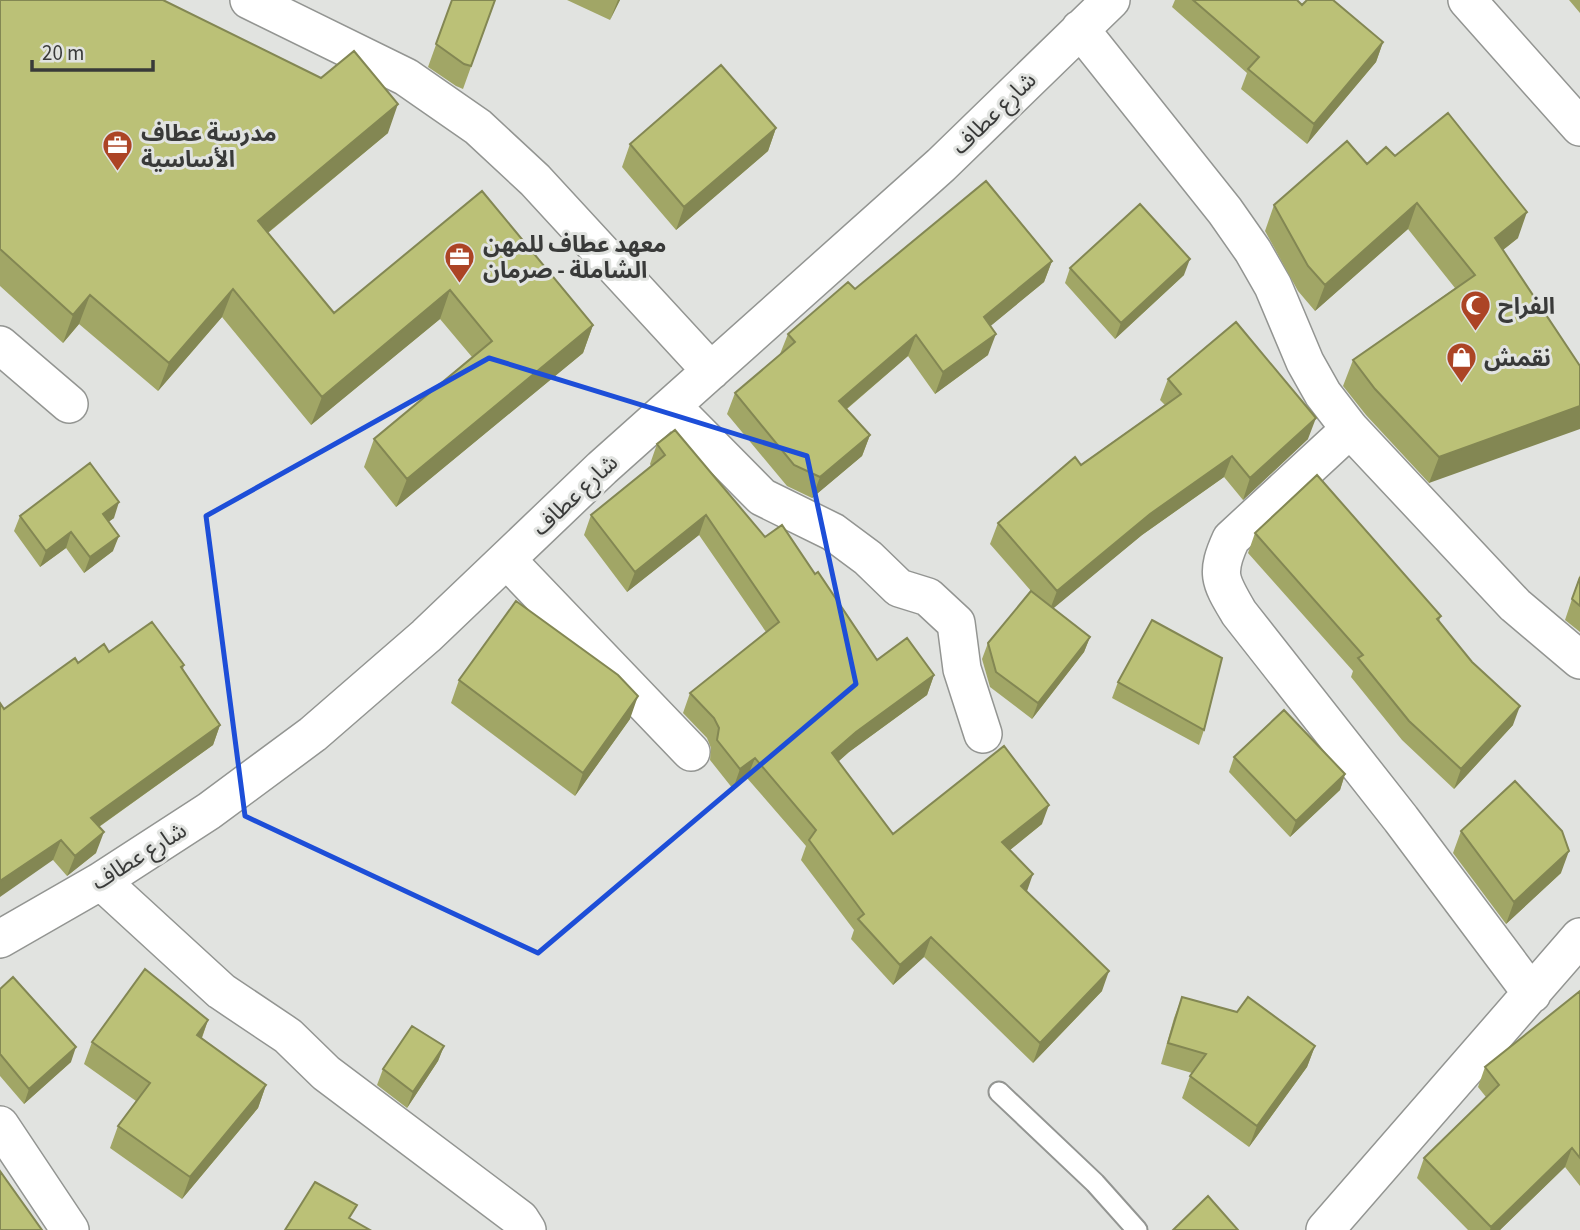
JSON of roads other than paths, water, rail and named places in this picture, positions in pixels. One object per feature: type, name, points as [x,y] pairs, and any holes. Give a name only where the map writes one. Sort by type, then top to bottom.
[{"type":"street","points":[[249,0],[405,77],[478,127],[535,180],[711,371]]},
{"type":"street","name":"شارع عطاف","points":[[0,939],[100,881],[209,811],[313,734],[426,636],[602,468],[941,165],[1111,0]]},
{"type":"street","points":[[1467,0],[1580,127]]},
{"type":"street","points":[[1080,29],[1225,211],[1253,251],[1273,286],[1305,362],[1323,394],[1350,429],[1506,596],[1580,660]]},
{"type":"street","points":[[0,345],[69,404]]},
{"type":"street","points":[[672,406],[762,497],[833,532],[868,558],[899,588],[928,597],[956,623],[962,669],[983,734]]},
{"type":"street","points":[[1350,429],[1231,539],[1220,563],[1224,588],[1239,613],[1401,819],[1532,994]]},
{"type":"street","points":[[506,560],[691,752]]},
{"type":"street","points":[[100,881],[221,991],[288,1037],[326,1073],[520,1219],[527,1230]]},
{"type":"street","points":[[1325,1230],[1580,937]]},
{"type":"street","points":[[0,1125],[70,1230]]},
{"type":"lane","points":[[999,1092],[1095,1183],[1137,1230]]},
{"type":"place","name":"مدرسة عطاف الأساسية","points":[[118,173]]},
{"type":"place","name":"معهد عطاف للمهن الشاملة - صرمان","points":[[460,284]]},
{"type":"place","name":"الفراح","points":[[1475,333]]},
{"type":"place","name":"نقمش","points":[[1461,385]]}]
